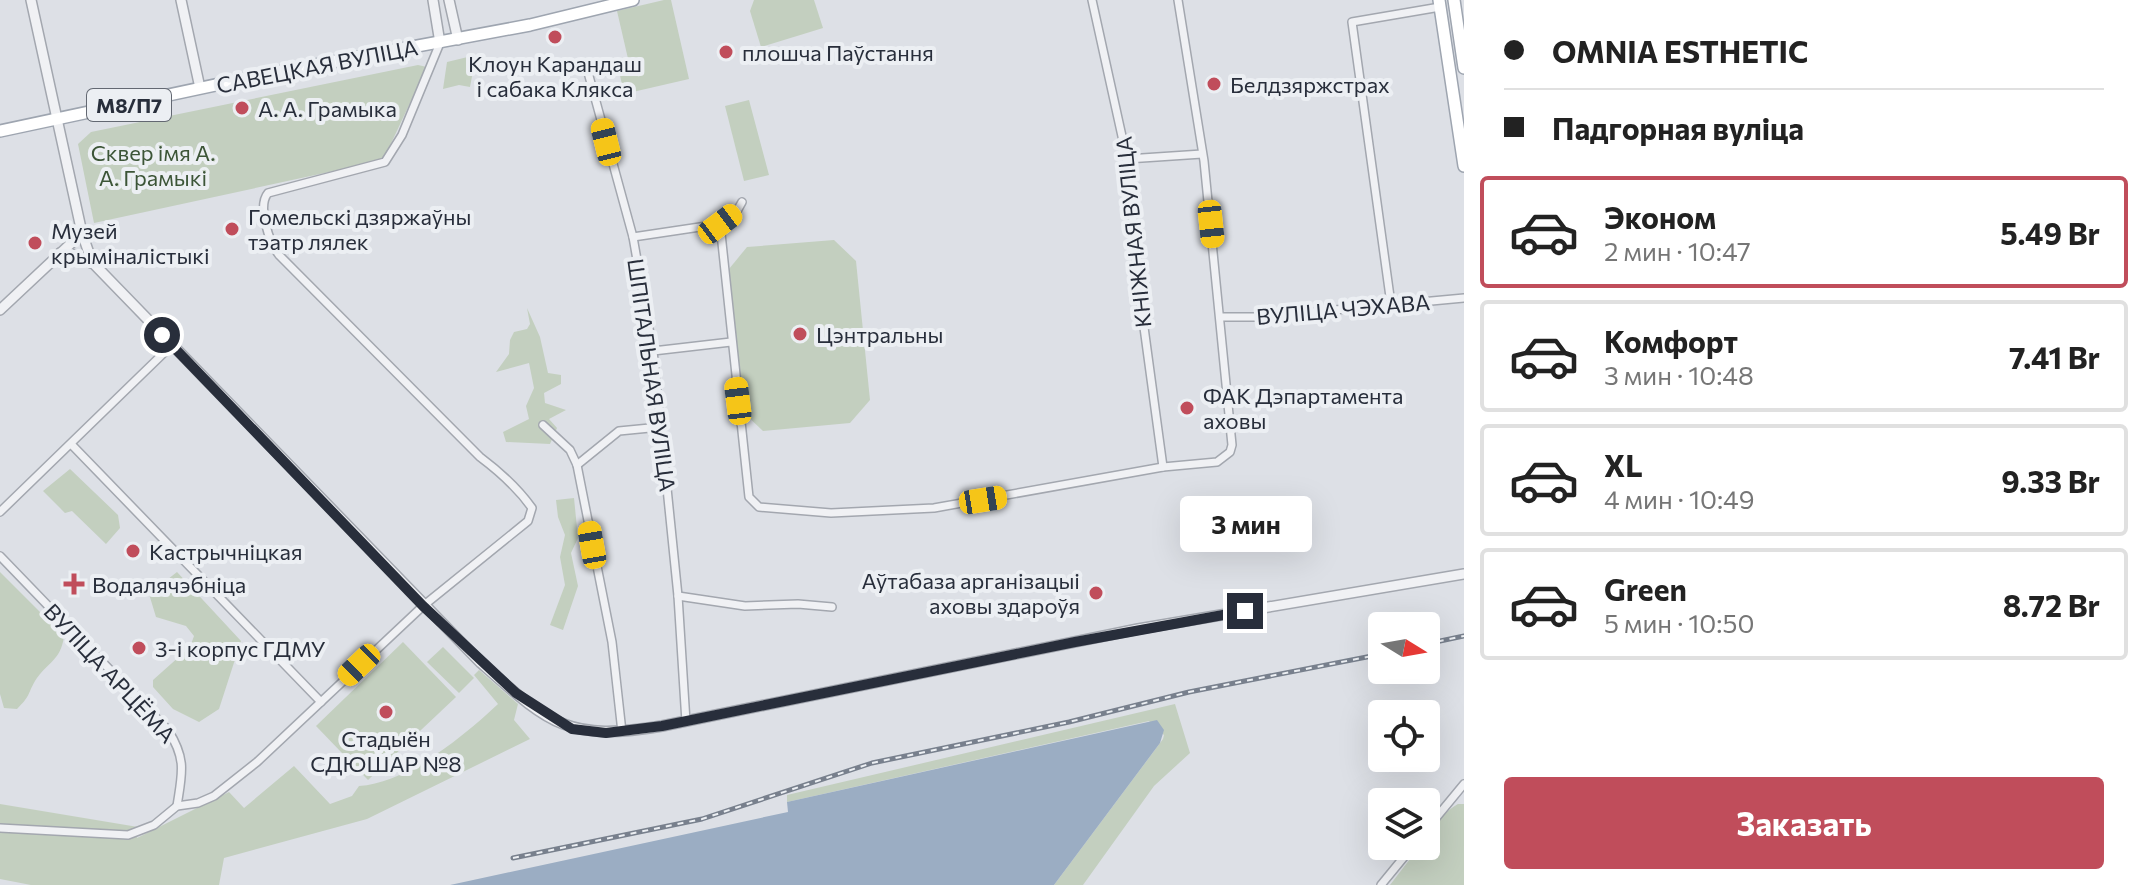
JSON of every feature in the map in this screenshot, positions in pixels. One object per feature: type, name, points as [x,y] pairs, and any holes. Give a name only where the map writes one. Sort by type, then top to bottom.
[{"type":"main road","name":"САВЕЦКАЯ ВУЛІЦА","points":[[0,131],[156,100],[200,88],[458,40],[633,0]]},
{"type":"main road","points":[[1454,0],[1464,68]]},
{"type":"main road","points":[[1440,4],[1464,166]]},
{"type":"street","points":[[31,0],[82,233],[95,265]]},
{"type":"street","points":[[181,0],[200,88]]},
{"type":"street","points":[[0,828],[128,835],[154,825],[177,806],[198,803],[230,785],[423,606],[528,521],[532,508],[524,497],[480,457],[279,255],[271,242],[263,204],[268,193],[385,162],[402,135],[440,43],[433,0]]},
{"type":"street","points":[[433,60],[443,48],[458,40],[449,0]]},
{"type":"street","name":"КНІЖНАЯ ВУЛІЦА","points":[[1092,0],[1127,159],[1140,298],[1163,467]]},
{"type":"street","points":[[720,224],[749,497],[759,507],[831,513],[906,512],[1163,467],[1217,462],[1230,452],[1232,445],[1202,154],[1178,0]]},
{"type":"street","points":[[1391,304],[1352,22],[1440,4]]},
{"type":"street","points":[[438,22],[453,19]]},
{"type":"street","name":"ШПІТАЛЬНАЯ ВУЛІЦА","points":[[586,65],[633,237],[653,351],[678,596],[686,722]]},
{"type":"street","points":[[1127,159],[1202,154]]},
{"type":"street","points":[[633,237],[720,224],[737,211],[742,202]]},
{"type":"street","points":[[0,310],[82,233]]},
{"type":"street","points":[[60,253],[76,255],[95,265],[423,606],[502,682],[559,723],[589,733],[622,732],[686,722],[1138,629],[1464,574]]},
{"type":"street","name":"ВУЛІЦА ЧЭХАВА","points":[[1221,317],[1464,298]]},
{"type":"street","points":[[653,351],[731,342]]},
{"type":"street","points":[[0,512],[172,345]]},
{"type":"street","points":[[543,425],[570,450],[577,465],[612,642],[622,732]]},
{"type":"street","points":[[577,465],[619,431],[660,427]]},
{"type":"street","points":[[71,444],[321,702]]},
{"type":"street","name":"ВУЛІЦА АРЦЁМА","points":[[0,556],[168,730],[181,754],[183,767],[177,806]]},
{"type":"street","points":[[678,596],[745,606],[798,604],[832,607]]},
{"type":"street","points":[[1440,813],[1464,784]]},
{"type":"street","points":[[1455,794],[1464,798]]},
{"type":"street","points":[[1381,885],[1402,860]]},
{"type":"green space","points":[[671,0],[689,79],[624,94],[618,66],[629,63],[617,11]]},
{"type":"green space","points":[[754,0],[814,0],[823,28],[761,47],[750,11]]},
{"type":"green space","points":[[476,55],[470,87],[459,85],[443,89],[447,62]]},
{"type":"green space","name":"Сквер імя А. А. Грамыкі","points":[[418,65],[427,67],[380,161],[94,223],[78,144],[91,132]]},
{"type":"green space","points":[[749,100],[769,175],[744,181],[725,106]]},
{"type":"green space","name":"Цэнтральны","points":[[834,240],[856,261],[870,400],[850,423],[763,431],[743,412],[729,269],[747,247]]},
{"type":"green space","points":[[527,308],[540,337],[548,373],[561,375],[561,384],[544,393],[545,403],[566,410],[549,419],[557,428],[550,444],[506,442],[503,432],[529,419],[526,406],[534,388],[529,363],[496,372],[509,354],[514,332],[527,329],[530,324]]},
{"type":"green space","points":[[70,469],[118,515],[120,528],[106,544],[72,511],[65,513],[43,491]]},
{"type":"green space","points":[[574,498],[578,538],[571,553],[578,586],[563,630],[550,625],[565,585],[560,557],[565,535],[556,500]]},
{"type":"green space","points":[[0,572],[64,636],[57,656],[35,681],[27,698],[17,709],[4,708],[0,694]]},
{"type":"green space","points":[[177,572],[241,641],[219,709],[199,722],[173,709],[153,687],[153,680],[190,647],[194,636],[186,626],[156,617],[149,594]]},
{"type":"green space","name":"Стадыён СДЮШАР №8","points":[[403,642],[456,697],[368,780],[316,726]]},
{"type":"green space","points":[[443,647],[474,678],[459,693],[427,662]]},
{"type":"green space","points":[[479,670],[518,704],[514,720],[530,739],[367,819],[224,858],[219,885],[31,885],[0,879],[0,804],[138,827],[137,838],[229,792],[244,808],[294,766],[330,804],[352,796],[359,786],[377,783],[415,767],[484,717],[498,704],[474,675]]},
{"type":"green space","points":[[1175,704],[1190,753],[1154,786],[1083,885],[1054,885],[1163,739],[1164,735],[1149,721],[787,802],[787,795]]},
{"type":"green space","points":[[1458,804],[1464,804],[1464,885],[1390,885],[1409,860],[1440,860],[1440,819]]},
{"type":"water","points":[[1157,720],[1164,730],[1160,743],[1054,885],[450,885],[788,812],[787,802]]},
{"type":"railway","points":[[1440,641],[1464,636]]},
{"type":"railway","points":[[513,858],[702,819],[872,763],[1069,722],[1189,692],[1368,657]]},
{"type":"place","name":"Клоун Карандаш і сабака Клякса","points":[[555,37]]},
{"type":"place","name":"плошча Паўстання","points":[[726,52]]},
{"type":"place","name":"Белдзяржстрах","points":[[1214,84]]},
{"type":"place","name":"А. А. Грамыка","points":[[242,108]]},
{"type":"place","name":"Гомельскі дзяржаўны тэатр лялек","points":[[232,229]]},
{"type":"place","name":"Музей крыміналістыкі","points":[[35,243]]},
{"type":"place","name":"Цэнтральны","points":[[800,334]]},
{"type":"place","name":"ФАК Дэпартамента аховы","points":[[1187,408]]},
{"type":"place","name":"Кастрычніцкая","points":[[133,551]]},
{"type":"place","name":"Водалячэбніца","points":[[74,584]]},
{"type":"place","name":"Аўтабаза арганізацыі аховы здароўя","points":[[1096,593]]},
{"type":"place","name":"3-і корпус ГДМУ","points":[[139,648]]},
{"type":"place","name":"Стадыён СДЮШАР №8","points":[[386,712]]},
{"type":"route","points":[[162,335],[481,663],[540,712],[572,729],[606,733],[662,726],[1138,629],[1245,611]]}]
